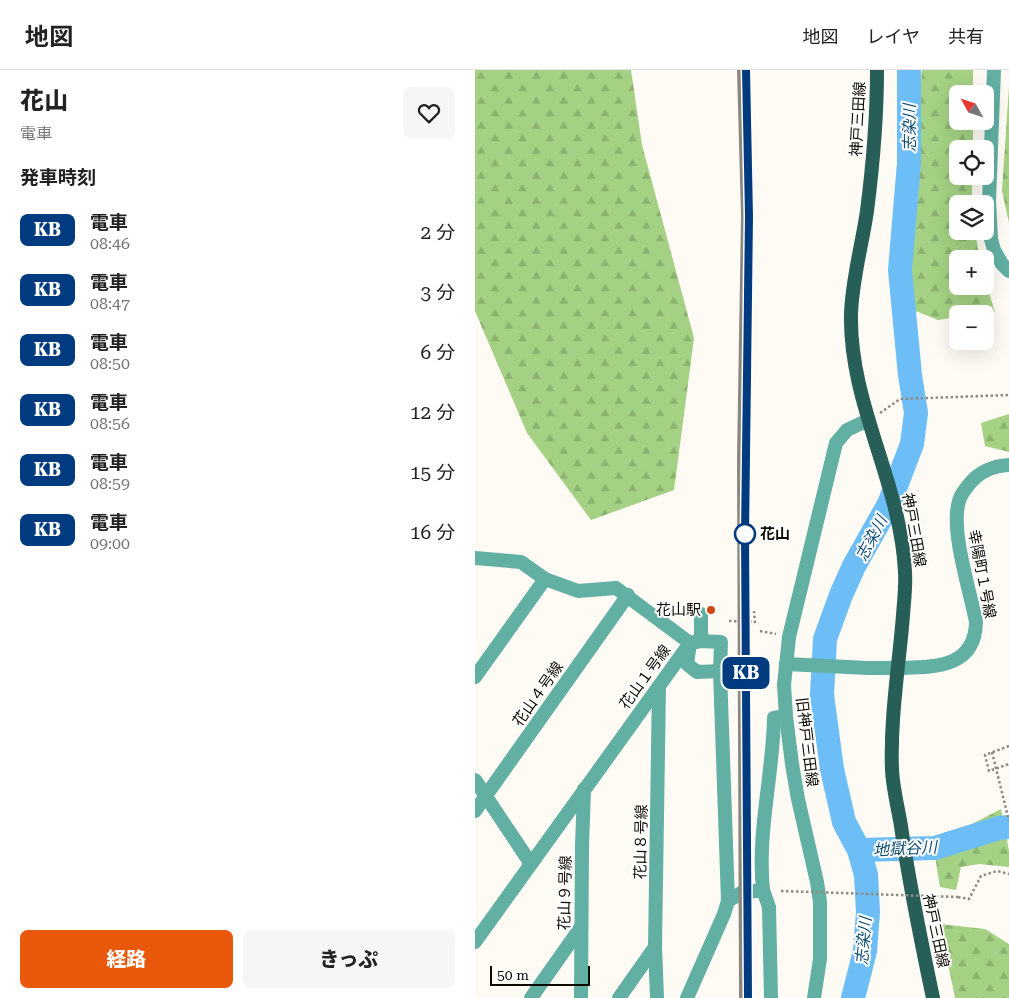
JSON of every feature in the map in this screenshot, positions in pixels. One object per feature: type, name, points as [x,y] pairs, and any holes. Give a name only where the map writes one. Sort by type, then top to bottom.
[{"type":"main road","name":"神戸三田線","points":[[877,70],[877,110],[872,167],[851,313],[852,337],[855,361],[868,420],[898,521],[906,573],[899,668],[893,713],[892,771],[909,876],[933,998]]},
{"type":"street","points":[[994,70],[989,201],[991,239],[994,250],[1002,264],[1009,271]]},
{"type":"street","name":"旧神戸三田線","points":[[814,998],[820,959],[820,902],[798,798],[786,716],[784,685],[789,637],[836,443],[847,430],[868,420]]},
{"type":"street","name":"幸陽町１号線","points":[[786,664],[899,668],[928,667],[949,663],[961,657],[976,636],[976,622],[956,529],[959,499],[975,477],[985,470],[998,466],[1009,466]]},
{"type":"street","points":[[475,558],[521,562],[545,579],[578,591],[616,588],[695,642],[721,642],[720,671],[728,901],[725,914],[687,998]]},
{"type":"street","points":[[475,677],[545,579]]},
{"type":"street","name":"花山４号線","points":[[475,811],[628,595]]},
{"type":"street","points":[[701,614],[695,642],[687,664],[697,672],[720,671]]},
{"type":"street","name":"花山１号線","points":[[475,942],[659,686],[695,642]]},
{"type":"street","name":"花山８号線","points":[[657,998],[655,947],[659,686]]},
{"type":"street","points":[[771,998],[769,907],[763,890],[760,865],[769,772],[774,749],[775,718],[786,716]]},
{"type":"street","points":[[475,780],[531,864]]},
{"type":"street","name":"花山９号線","points":[[581,998],[585,788]]},
{"type":"street","points":[[728,901],[741,893],[763,890]]},
{"type":"street","points":[[531,998],[581,927]]},
{"type":"street","points":[[619,998],[655,947]]},
{"type":"path","points":[[868,420],[900,399],[1009,395]]},
{"type":"path","points":[[729,621],[755,622],[754,611]]},
{"type":"path","points":[[1009,746],[985,755],[989,771],[1009,764]]},
{"type":"path","points":[[991,752],[1009,821]]},
{"type":"path","points":[[781,891],[958,897],[969,899],[981,876],[997,871],[1009,874]]},
{"type":"green space","points":[[475,70],[631,70],[642,145],[694,338],[674,490],[591,520],[527,433],[475,311]]},
{"type":"green space","points":[[922,70],[973,70],[973,85],[949,85],[949,130],[973,130],[973,140],[949,140],[949,185],[972,185],[972,195],[949,195],[949,240],[977,240],[978,250],[949,250],[949,295],[990,295],[993,305],[949,305],[949,318],[938,320],[911,309],[911,211]]},
{"type":"green space","points":[[1009,86],[1009,223],[1002,191]]},
{"type":"green space","points":[[1009,414],[1009,452],[985,446],[981,423]]},
{"type":"green space","points":[[1001,809],[1009,851],[1009,867],[979,864],[961,867],[956,890],[940,887],[933,844]]},
{"type":"green space","points":[[940,924],[985,929],[1009,944],[1009,998],[955,998]]},
{"type":"waterway","name":"志染川","points":[[853,998],[865,951],[868,912],[866,875],[859,850],[844,822],[832,769],[822,695],[825,639],[854,566],[889,504],[912,444],[916,413],[910,375],[900,270],[909,163],[909,70]]},
{"type":"waterway","name":"地獄谷川","points":[[859,850],[935,848],[999,828],[1009,827]]},
{"type":"railway","points":[[739,70],[743,216],[739,460],[741,998]]},
{"type":"railway","points":[[746,482],[748,315]]},
{"type":"railway","points":[[748,850],[748,998]]},
{"type":"train","name":"KB","points":[[746,70],[749,216],[745,535],[748,998]]},
{"type":"place","name":"花山","points":[[745,534]]},
{"type":"place","name":"花山駅","points":[[711,610]]}]
